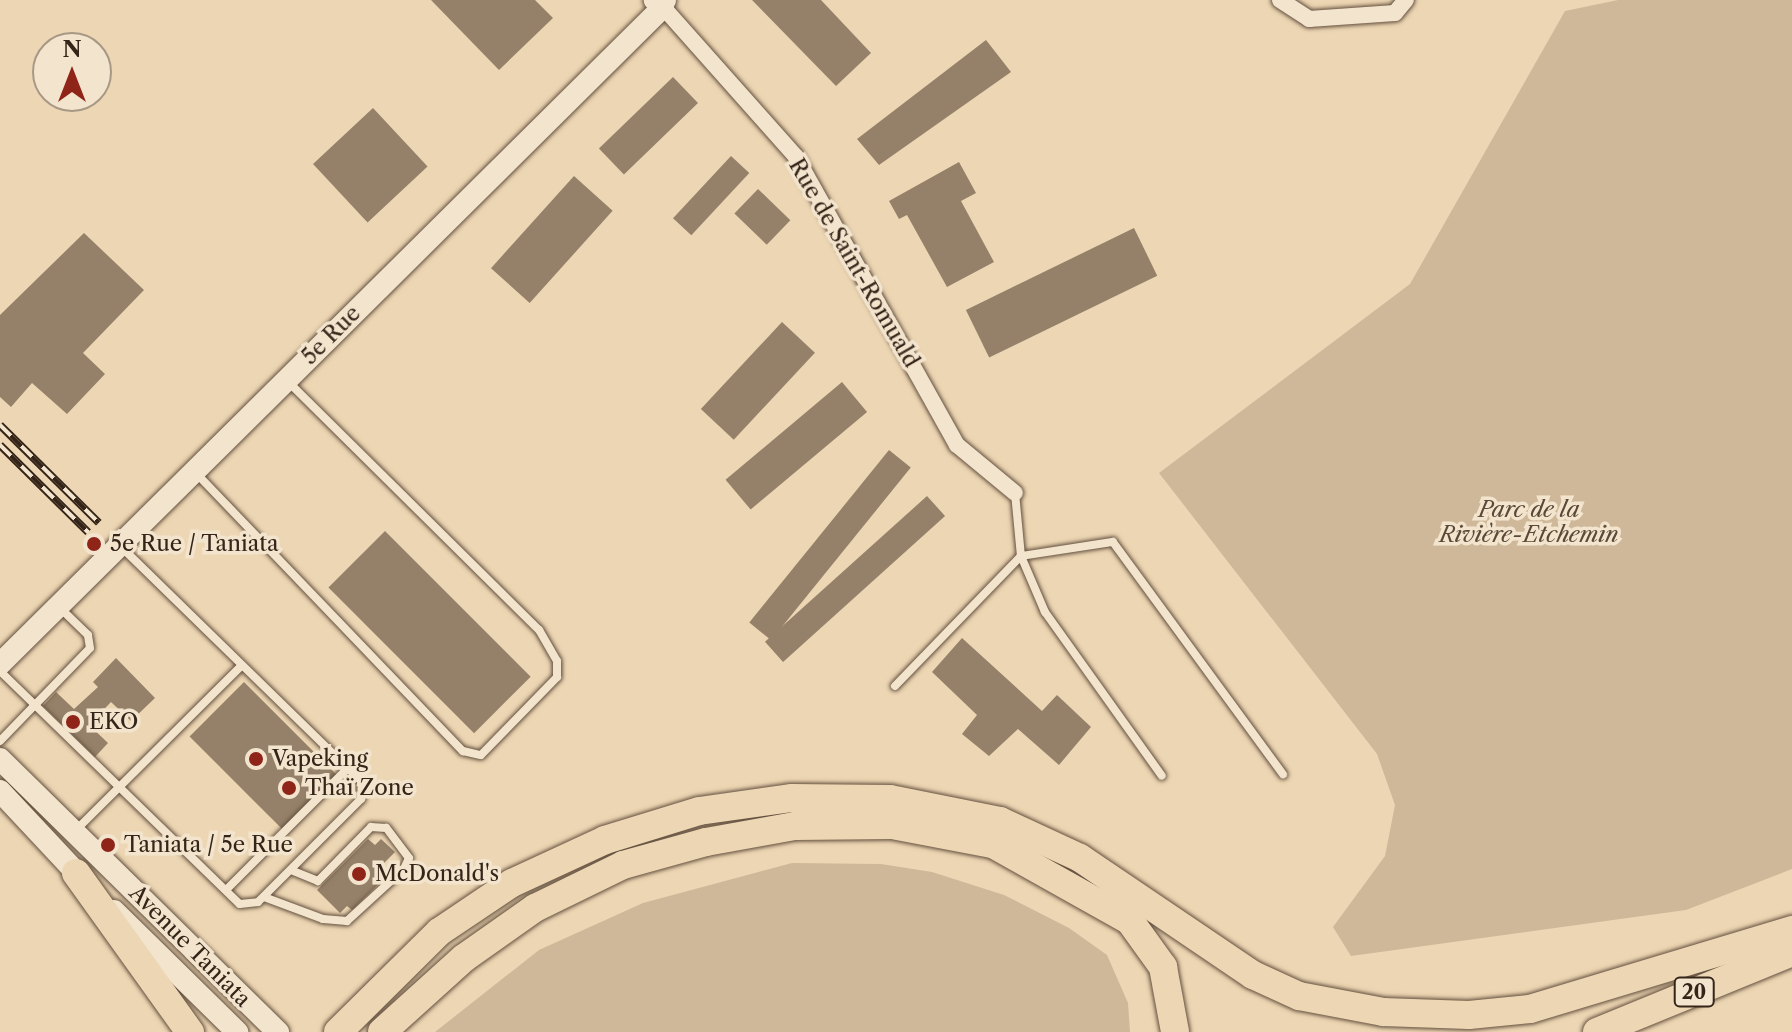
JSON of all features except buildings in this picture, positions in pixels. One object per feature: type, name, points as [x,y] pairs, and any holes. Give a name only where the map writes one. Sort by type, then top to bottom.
[{"type":"highway","points":[[338,1032],[439,932],[512,883],[605,840],[686,815],[792,798],[890,799],[1000,821],[1080,858],[1253,975],[1299,996],[1383,1012],[1469,1015],[1530,1009],[1792,930]]},
{"type":"highway","points":[[382,1032],[535,908],[623,865],[706,842],[795,826],[892,825],[993,844],[1130,921],[1163,967],[1175,1032]]},
{"type":"highway","points":[[76,873],[190,1032]]},
{"type":"highway","name":"20","points":[[1597,1032],[1792,952]]},
{"type":"street","points":[[1280,0],[1309,19],[1395,13],[1406,0]]},
{"type":"street","name":"5e Rue","points":[[0,664],[662,2]]},
{"type":"street","name":"Rue de Saint-Romuald","points":[[662,2],[796,157],[957,445],[1015,493]]},
{"type":"street","name":"Avenue Taniata","points":[[0,759],[278,1032]]},
{"type":"street","name":"Avenue Taniata","points":[[0,791],[76,873],[237,1032]]},
{"type":"lane","points":[[194,471],[463,751],[481,755],[557,677],[557,661],[539,630],[286,380]]},
{"type":"lane","points":[[1015,493],[1021,556],[1045,612],[1162,776]]},
{"type":"lane","points":[[895,686],[1021,556],[1113,542],[1283,774]]},
{"type":"lane","points":[[0,671],[226,890],[248,906],[264,897],[361,799],[362,782],[119,545]]},
{"type":"lane","points":[[0,741],[92,641],[58,606]]},
{"type":"lane","points":[[74,831],[242,665]]},
{"type":"lane","points":[[226,890],[348,768]]},
{"type":"lane","points":[[264,897],[323,919],[347,921],[404,869],[409,858],[386,828],[371,827],[318,881],[291,870]]},
{"type":"green space","name":"Parc de la Rivière-Etchemin","points":[[1618,0],[1792,0],[1792,869],[1686,910],[1351,956],[1333,927],[1385,856],[1395,805],[1377,754],[1159,473],[1410,284],[1565,11]]},
{"type":"green space","points":[[792,863],[881,864],[932,872],[1004,895],[1069,928],[1107,955],[1128,1003],[1130,1032],[435,1032],[539,950],[643,903]]},
{"type":"railway","points":[[0,425],[99,523]]},
{"type":"railway","points":[[0,445],[88,532]]},
{"type":"place","name":"5e Rue / Taniata","points":[[94,544]]},
{"type":"place","name":"EKO","points":[[73,722]]},
{"type":"place","name":"Vapeking","points":[[256,759]]},
{"type":"place","name":"Thaï Zone","points":[[289,788]]},
{"type":"place","name":"Taniata / 5e Rue","points":[[108,845]]},
{"type":"place","name":"McDonald's","points":[[359,874]]}]
